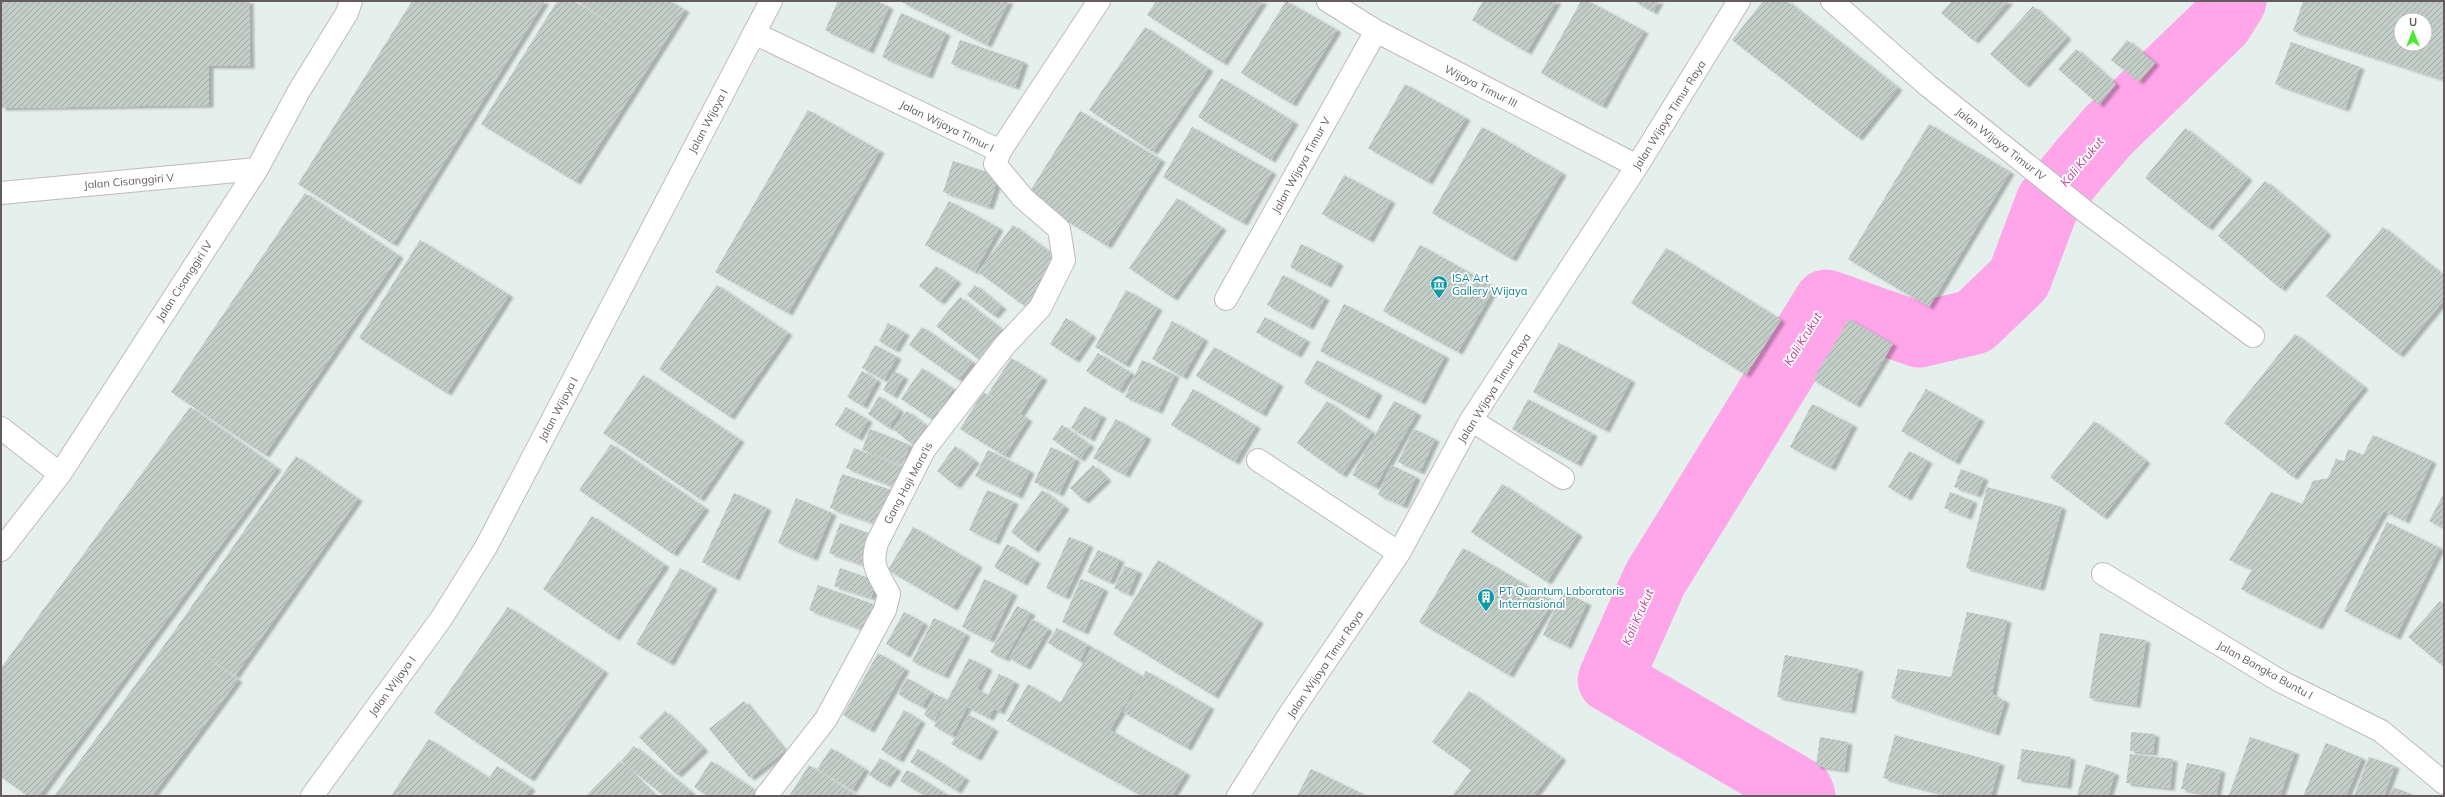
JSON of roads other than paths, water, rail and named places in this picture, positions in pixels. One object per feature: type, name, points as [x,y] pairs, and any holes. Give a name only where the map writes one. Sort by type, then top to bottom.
[{"type":"street","name":"Jalan Cisanggiri IV","points":[[1,550],[60,474],[257,169],[299,91],[347,13],[351,1]]},
{"type":"street","name":"Jalan Wijaya I","points":[[312,796],[441,619],[486,547],[770,1]]},
{"type":"street","name":"Jalan Wijaya Timur I","points":[[754,33],[1000,151],[1099,1]]},
{"type":"street","name":"Wijaya Timur III","points":[[1328,1],[1376,31],[1637,166]]},
{"type":"street","name":"Jalan Wijaya Timur Raya","points":[[1238,796],[1289,715],[1399,553],[1471,420],[1637,166],[1739,1]]},
{"type":"street","name":"Jalan Wijaya Timur IV","points":[[1832,1],[1927,85],[2086,212],[2253,336]]},
{"type":"street","name":"Jalan Wijaya Timur V","points":[[1226,299],[1376,31]]},
{"type":"street","name":"Gang Haji Mara'is","points":[[766,796],[826,719],[885,610],[889,594],[873,564],[873,555],[877,543],[924,450],[1005,345],[1040,308],[1064,260],[1059,229],[1023,198],[995,164],[1000,151]]},
{"type":"street","name":"Jalan Cisanggiri V","points":[[1,193],[257,169]]},
{"type":"street","points":[[1471,420],[1564,478]]},
{"type":"street","points":[[1,428],[60,474]]},
{"type":"street","points":[[1258,460],[1399,553]]},
{"type":"street","name":"Jalan Bangka Buntu I","points":[[2103,574],[2280,681],[2382,731],[2444,783]]},
{"type":"waterway","name":"Kali Krukut","points":[[1803,796],[1801,791],[1610,680],[1655,579],[1826,302],[1919,335],[1974,322],[2019,279],[2048,202],[2109,130],[2221,22],[2234,1]]},
{"type":"place","name":"ISA Art Gallery Wijaya","points":[[1439,299]]},
{"type":"place","name":"PT Quantum Laboratoris Internasional","points":[[1486,612]]}]
